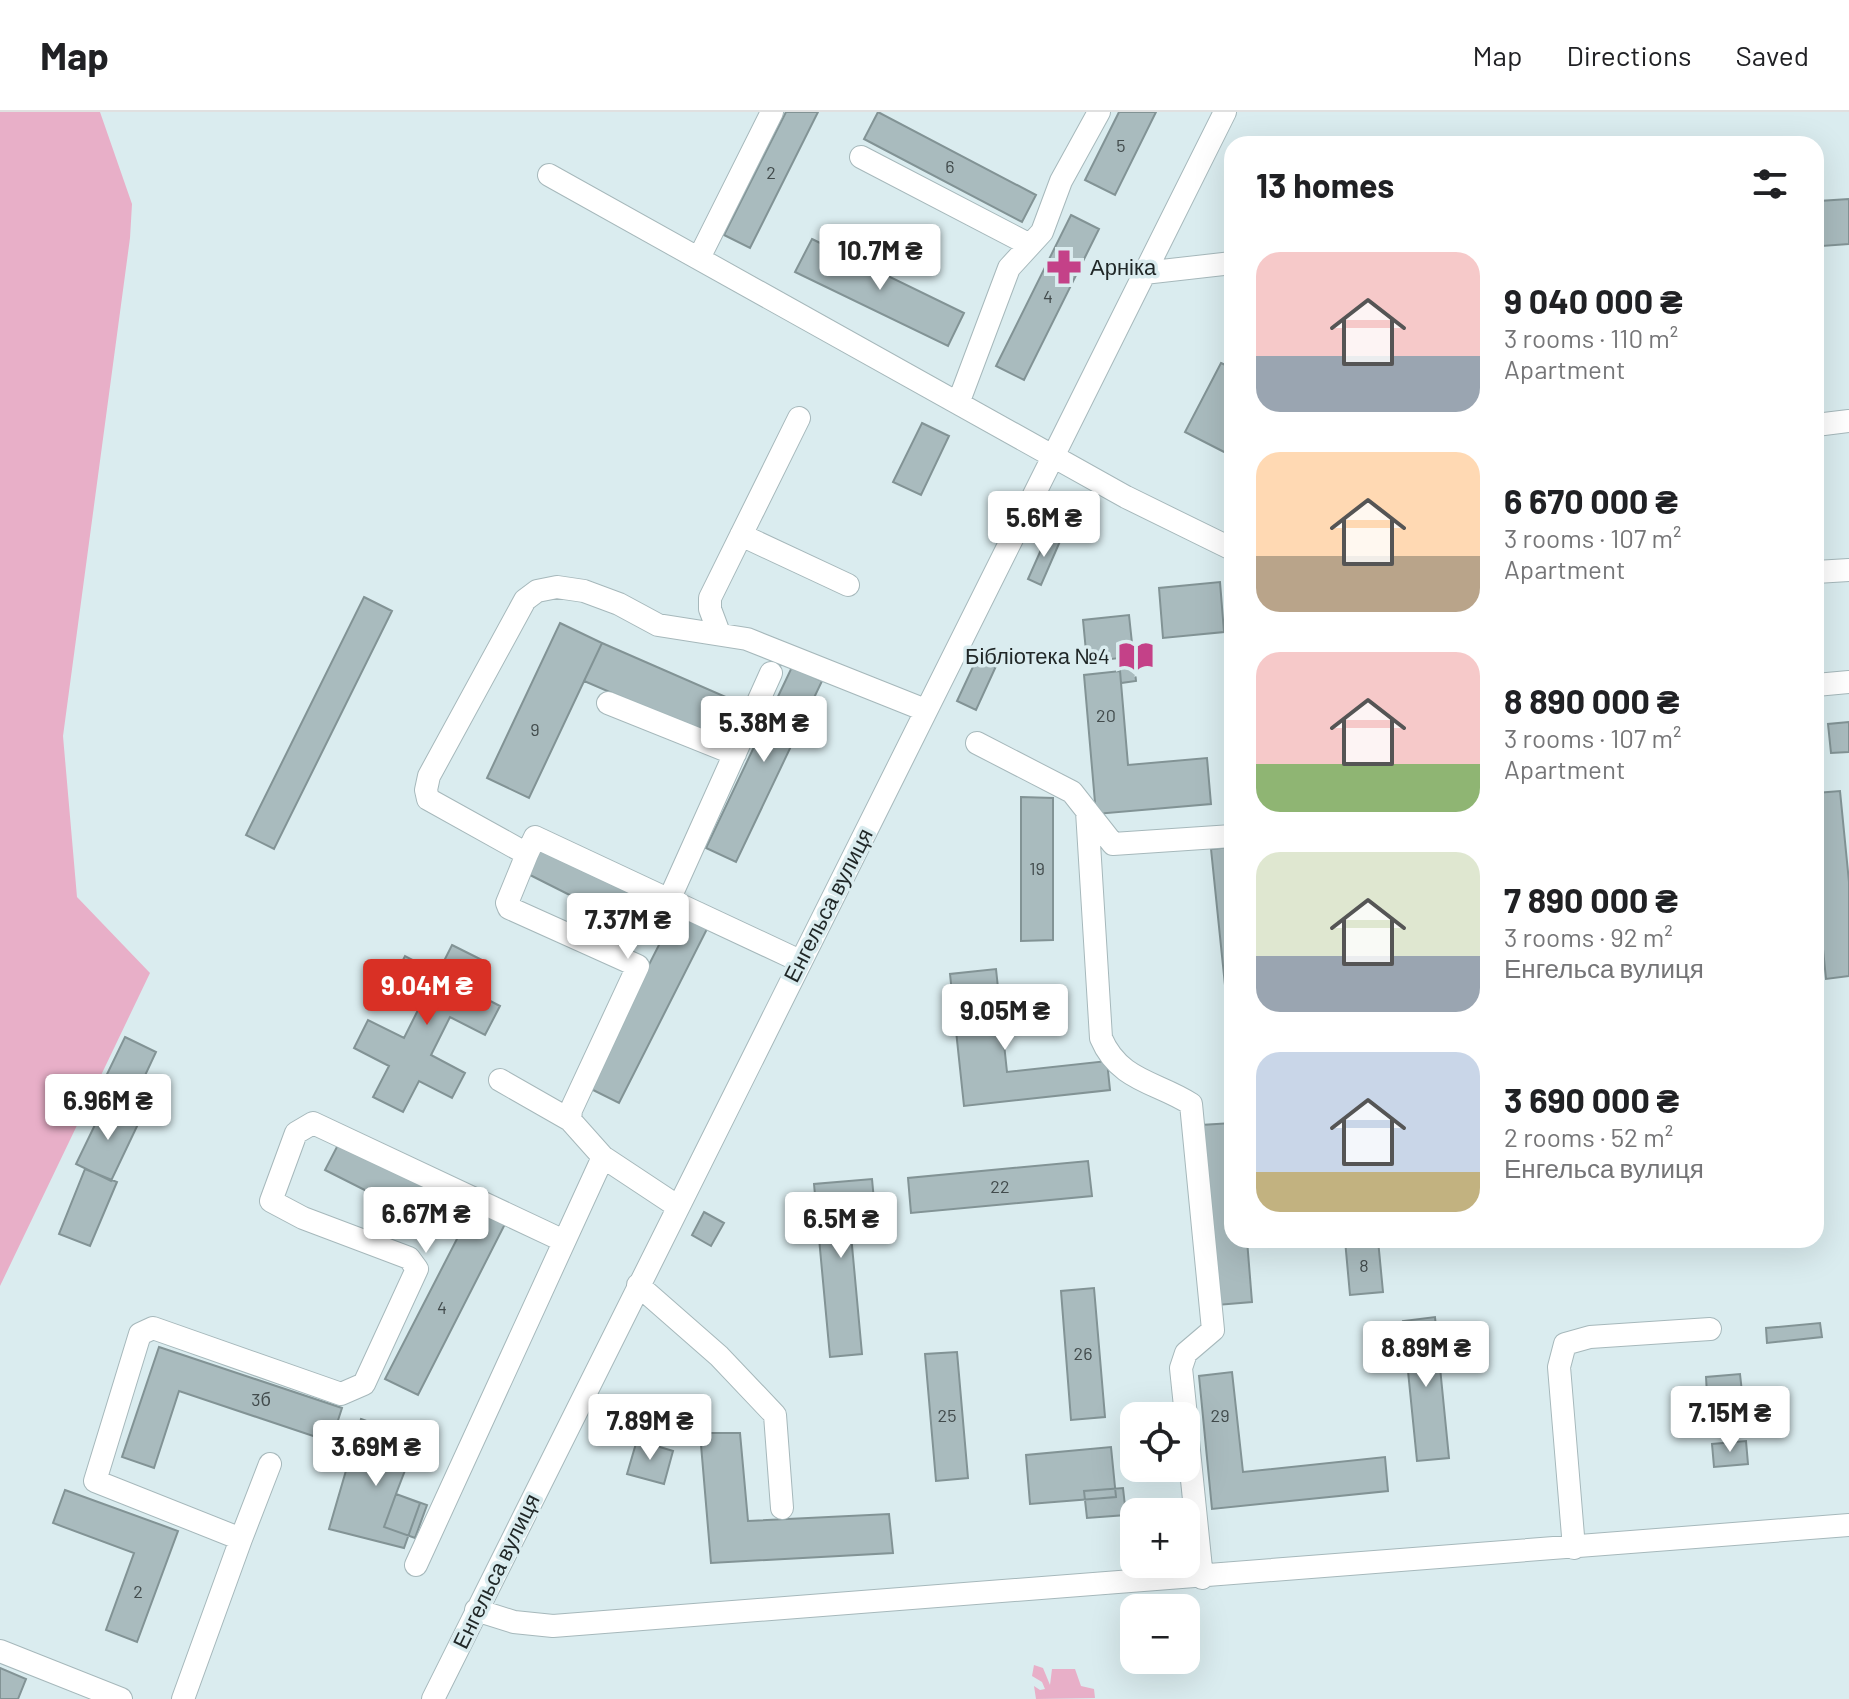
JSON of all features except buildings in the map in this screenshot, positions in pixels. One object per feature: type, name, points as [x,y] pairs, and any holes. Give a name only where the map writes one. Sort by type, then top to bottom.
[{"type":"street","points":[[699,258],[772,112]]},
{"type":"street","points":[[959,401],[1009,268],[1042,232],[1061,181],[1099,112]]},
{"type":"street","name":"Енгельса вулиця","points":[[433,1699],[1225,112]]},
{"type":"street","points":[[861,157],[1030,245]]},
{"type":"street","points":[[549,175],[1053,453],[1126,497],[1224,545]]},
{"type":"street","points":[[1144,273],[1224,264]]},
{"type":"street","points":[[719,633],[710,609],[710,598],[799,418]]},
{"type":"street","points":[[1824,424],[1849,421]]},
{"type":"street","points":[[741,535],[848,585]]},
{"type":"street","points":[[1824,572],[1849,570]]},
{"type":"street","points":[[527,854],[428,799],[426,790],[429,776],[525,600],[537,591],[557,587],[584,591],[619,604],[658,625],[747,639],[925,710]]},
{"type":"street","points":[[669,900],[771,673]]},
{"type":"street","points":[[1824,684],[1849,682]]},
{"type":"street","points":[[608,703],[735,754]]},
{"type":"street","points":[[977,743],[1072,792],[1113,844],[1224,837]]},
{"type":"street","points":[[1087,811],[1101,1038],[1111,1056],[1134,1077],[1150,1086],[1173,1092],[1191,1104],[1213,1330],[1186,1353],[1181,1368],[1184,1402]]},
{"type":"street","points":[[570,1120],[571,1110],[638,966],[509,908],[507,903],[535,837],[800,961]]},
{"type":"street","points":[[500,1080],[570,1120],[603,1157],[677,1206]]},
{"type":"street","points":[[241,1539],[95,1481],[140,1334],[153,1328],[341,1394],[364,1384],[417,1269],[409,1258],[303,1218],[271,1201],[296,1133],[313,1123],[564,1241]]},
{"type":"street","points":[[416,1565],[603,1157]]},
{"type":"street","points":[[638,1285],[685,1324],[775,1415],[782,1508]]},
{"type":"street","points":[[1574,1548],[1559,1367],[1565,1344],[1590,1337],[1710,1329]]},
{"type":"street","points":[[183,1699],[270,1464]]},
{"type":"street","points":[[1192,1482],[1202,1578]]},
{"type":"street","points":[[476,1610],[514,1622],[553,1626],[1202,1578],[1849,1525]]},
{"type":"street","points":[[0,1651],[81,1692],[121,1699]]},
{"type":"shaded area","points":[[0,112],[100,112],[132,204],[63,736],[77,897],[150,973],[0,1286]]},
{"type":"shaded area","points":[[1034,1665],[1043,1668],[1050,1685],[1052,1669],[1075,1669],[1081,1686],[1094,1689],[1095,1698],[1036,1699],[1034,1686],[1045,1689],[1042,1682],[1032,1676]]},
{"type":"place","name":"Арніка","points":[[1064,267]]},
{"type":"place","name":"Бібліотека №4","points":[[1136,656]]}]
